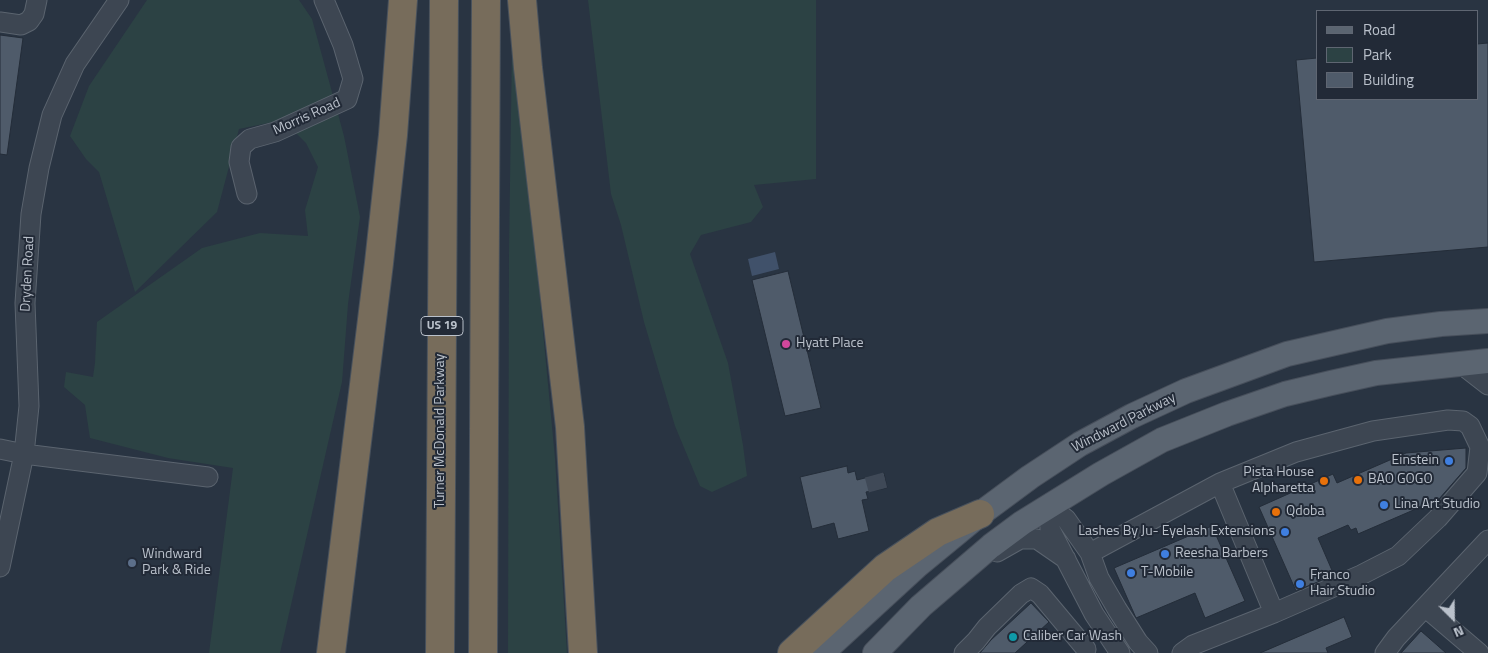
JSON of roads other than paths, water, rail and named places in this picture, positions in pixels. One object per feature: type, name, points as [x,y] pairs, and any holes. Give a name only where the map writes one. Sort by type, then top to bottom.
[{"type":"highway","points":[[330,653],[379,262],[404,0]]},
{"type":"highway","name":"Turner McDonald Parkway","points":[[440,653],[444,0]]},
{"type":"highway","points":[[482,653],[486,0]]},
{"type":"highway","points":[[522,0],[528,68],[570,427],[583,653]]},
{"type":"highway","points":[[792,653],[885,568],[938,532],[980,514]]},
{"type":"main road","name":"Windward Parkway","points":[[822,653],[918,565],[980,514],[1030,477],[1080,444],[1132,416],[1186,391],[1287,354],[1387,331],[1441,324],[1488,321]]},
{"type":"main road","points":[[875,653],[921,606],[991,546],[1049,506],[1162,440],[1235,411],[1285,394],[1376,373],[1488,361]]},
{"type":"main road","points":[[1030,477],[1049,506]]},
{"type":"street","points":[[0,22],[21,25],[29,21],[34,14],[37,0]]},
{"type":"street","name":"Dryden Road","points":[[0,567],[24,454],[29,406],[25,303],[31,214],[39,168],[52,116],[75,64],[119,0]]},
{"type":"street","name":"Morris Road","points":[[247,194],[239,162],[241,147],[250,139],[275,132],[347,99],[353,80],[343,45],[324,0]]},
{"type":"street","points":[[1461,364],[1488,385]]},
{"type":"street","points":[[1090,553],[1220,483],[1296,452],[1373,432],[1448,420],[1463,421],[1470,426],[1484,446],[1477,473],[1438,518],[1398,556],[1361,575],[1192,650]]},
{"type":"street","points":[[0,449],[24,454],[208,477]]},
{"type":"street","points":[[1220,483],[1274,613]]},
{"type":"street","points":[[1049,506],[1066,518],[1090,553],[1100,578],[1123,619],[1138,642],[1148,653]]},
{"type":"street","points":[[1049,506],[1050,528],[1094,614],[1120,653]]},
{"type":"street","points":[[921,606],[986,558],[1020,540],[1037,539],[1066,559]]},
{"type":"street","points":[[1385,653],[1396,638],[1488,540]]},
{"type":"street","points":[[964,653],[987,627],[1021,594],[1030,588],[1040,594],[1084,651],[1105,631],[1123,619]]},
{"type":"street","points":[[1425,607],[1479,653]]},
{"type":"water","points":[[775,252],[779,269],[752,276],[748,259]]},
{"type":"tunnel","points":[[874,475],[878,490]]},
{"type":"place","name":"Hyatt Place","points":[[786,344]]},
{"type":"place","name":"Einstein","points":[[1449,461]]},
{"type":"place","name":"BAO GOGO","points":[[1358,480]]},
{"type":"place","name":"Pista House Alpharetta","points":[[1324,481]]},
{"type":"place","name":"Lina Art Studio","points":[[1384,505]]},
{"type":"place","name":"Qdoba","points":[[1276,512]]},
{"type":"place","name":"Lashes By Ju- Eyelash Extensions","points":[[1285,532]]},
{"type":"place","name":"Reesha Barbers","points":[[1165,554]]},
{"type":"place","name":"Windward Park & Ride","points":[[132,563]]},
{"type":"place","name":"T-Mobile","points":[[1131,573]]},
{"type":"place","name":"Franco Hair Studio","points":[[1300,584]]},
{"type":"place","name":"Caliber Car Wash","points":[[1013,637]]}]
